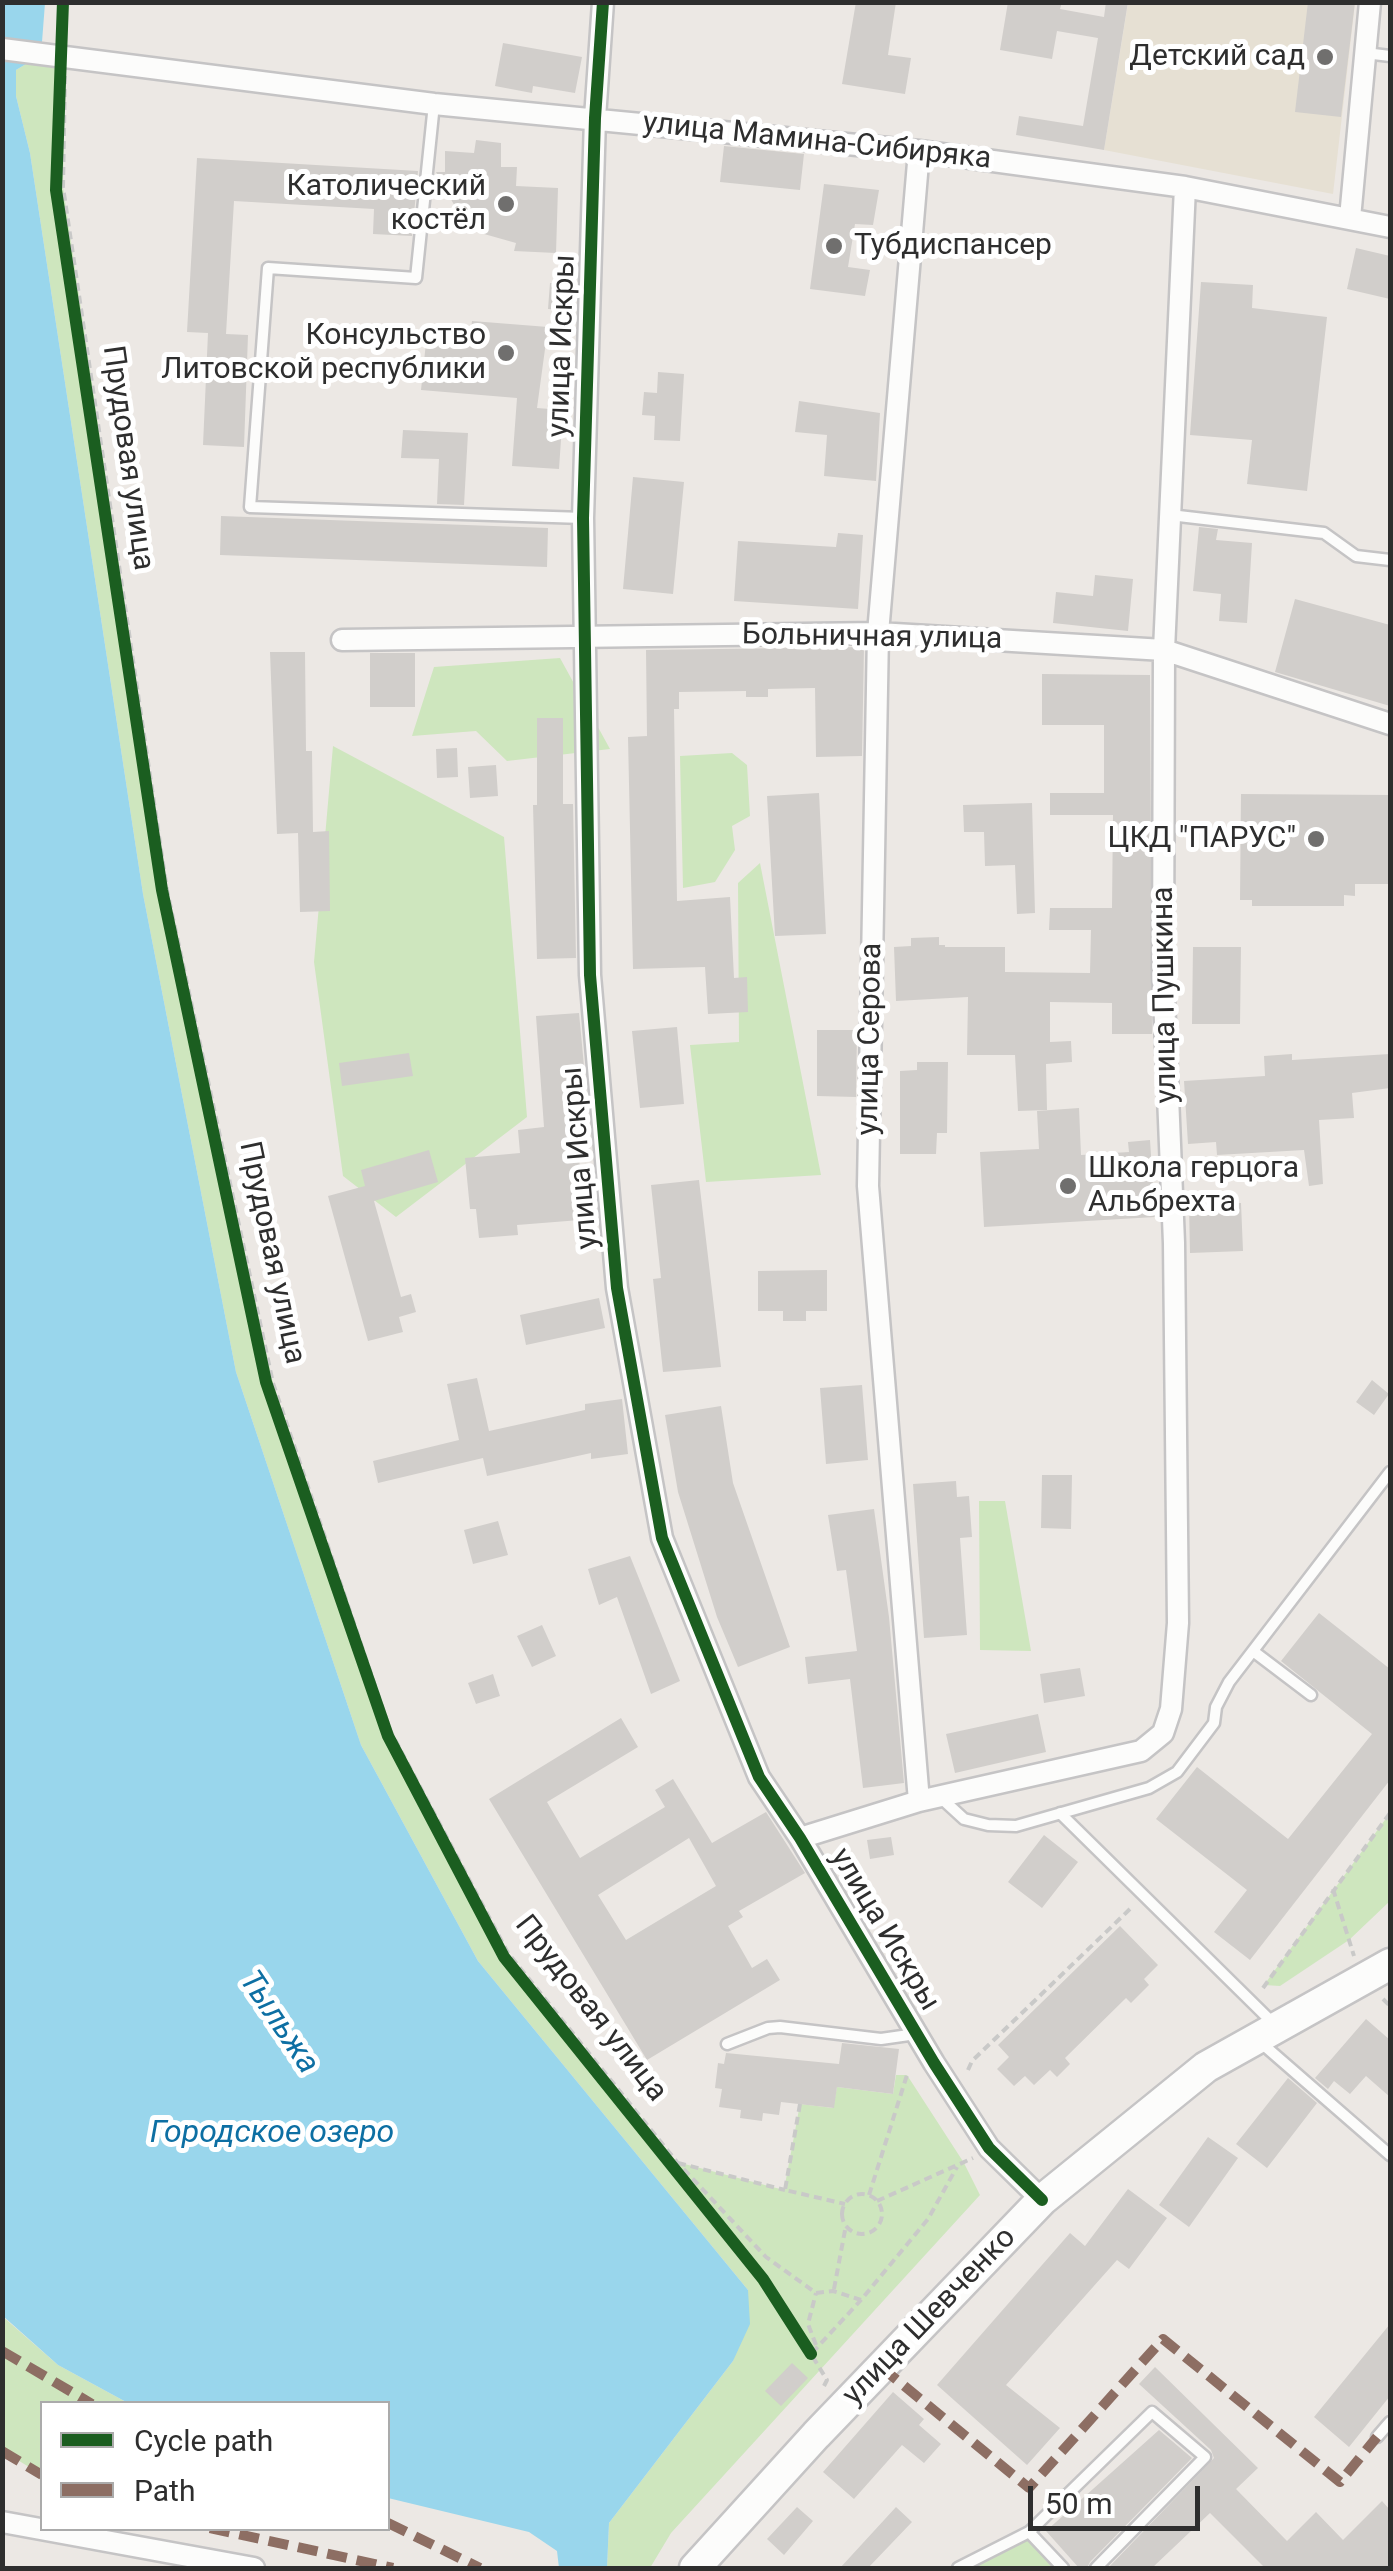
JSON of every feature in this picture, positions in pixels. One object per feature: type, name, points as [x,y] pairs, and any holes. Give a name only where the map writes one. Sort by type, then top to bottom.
[{"type":"main road","name":"улица Шевченко","points":[[695,2568],[816,2435],[1042,2200],[1206,2067],[1390,1964]]},
{"type":"street","name":"улица Искры","points":[[603,2],[595,118],[582,518],[590,975],[617,1288],[662,1538],[759,1777],[989,2148],[1042,2200]]},
{"type":"street","points":[[1350,218],[1370,2]]},
{"type":"street","name":"улица Мамина-Сибиряка","points":[[2,50],[63,63],[434,104],[919,151],[1185,187],[1390,227]]},
{"type":"street","name":"улица Серова","points":[[919,151],[878,633],[868,1186],[929,1799]]},
{"type":"street","name":"улица Пушкина","points":[[929,1799],[1141,1751],[1163,1733],[1171,1709],[1178,1623],[1174,1243],[1162,973],[1164,650],[1185,187]]},
{"type":"street","name":"Больничная улица","points":[[342,640],[878,633],[1164,650],[1390,724]]},
{"type":"street","points":[[800,1838],[929,1799]]},
{"type":"street","points":[[2,2522],[40,2529]]},
{"type":"street","points":[[51,2531],[254,2568]]},
{"type":"lane","points":[[1365,53],[1390,56]]},
{"type":"lane","points":[[434,104],[416,278],[268,268],[250,507],[582,518]]},
{"type":"lane","points":[[1170,515],[1324,532],[1356,556],[1390,560]]},
{"type":"lane","points":[[929,1799],[964,1819],[1016,1826],[1150,1788],[1177,1772],[1214,1724],[1222,1694],[1252,1651],[1390,1472]]},
{"type":"lane","points":[[1252,1651],[1311,1694]]},
{"type":"lane","points":[[1060,1813],[1254,2005],[1268,2034],[1390,2155]]},
{"type":"lane","points":[[727,2044],[780,2027],[881,2039],[917,2034]]},
{"type":"lane","points":[[958,2568],[1028,2532],[1152,2412],[1205,2457],[1096,2568]]},
{"type":"lane","points":[[1377,2438],[1390,2422]]},
{"type":"lane","points":[[1028,2532],[1063,2568]]},
{"type":"path","points":[[63,63],[56,190],[162,890],[266,1382],[388,1736],[504,1957],[752,2264]]},
{"type":"path","points":[[1254,2005],[1264,1985],[1390,1813]]},
{"type":"path","points":[[968,2070],[972,2061],[1143,1897]]},
{"type":"path","points":[[869,2195],[907,2076]]},
{"type":"path","points":[[784,2190],[800,2104]]},
{"type":"path","points":[[877,2201],[957,2168],[989,2148]]},
{"type":"path","points":[[677,2162],[845,2204]]},
{"type":"path","points":[[814,2351],[928,2219],[957,2168]]},
{"type":"path","points":[[833,2291],[846,2225],[842,2212],[845,2204],[853,2196],[869,2195],[877,2201],[882,2214],[873,2230],[856,2232],[846,2225]]},
{"type":"path","points":[[814,2351],[808,2324],[816,2293],[833,2291],[861,2300]]},
{"type":"path","points":[[792,2324],[814,2351]]},
{"type":"shaded area","points":[[1128,3],[1355,3],[1333,194],[1104,150]]},
{"type":"green space","points":[[41,55],[61,58],[65,68],[63,187],[167,890],[273,1383],[390,1730],[508,1953],[677,2162],[784,2190],[800,2104],[833,2108],[837,2087],[893,2094],[896,2075],[907,2075],[980,2195],[671,2533],[650,2568],[607,2568],[609,2523],[733,2361],[748,2290],[478,1961],[361,1745],[236,1372],[143,894],[30,153],[16,96],[16,70]]},
{"type":"green space","points":[[560,658],[610,749],[507,761],[476,731],[412,736],[434,667]]},
{"type":"green space","points":[[333,746],[504,837],[527,1117],[396,1217],[343,1176],[314,962]]},
{"type":"green space","points":[[732,753],[747,765],[750,816],[732,826],[735,850],[715,882],[683,888],[680,756]]},
{"type":"green space","points":[[760,863],[821,1175],[706,1182],[690,1045],[739,1042],[738,883]]},
{"type":"green space","points":[[979,1501],[1005,1501],[1031,1651],[980,1650]]},
{"type":"green space","points":[[1390,1813],[1390,1901],[1349,1940],[1280,1986],[1264,1985]]},
{"type":"green space","points":[[2,2316],[58,2365],[124,2401],[40,2401],[40,2474],[3,2451]]},
{"type":"green space","points":[[1029,2532],[1064,2568],[958,2568]]},
{"type":"water","name":"Городское озеро","points":[[2,3],[45,3],[41,55],[16,70],[16,96],[30,153],[143,894],[236,1372],[361,1745],[478,1961],[748,2290],[750,2324],[733,2361],[609,2523],[607,2568],[559,2568],[557,2551],[529,2532],[390,2498],[390,2401],[124,2401],[58,2365],[3,2316]]},
{"type":"building","points":[[856,2],[896,2],[888,55],[911,58],[905,94],[842,84]]},
{"type":"building","points":[[1008,2],[1062,2],[1060,9],[1104,17],[1106,2],[1128,2],[1104,150],[1016,135],[1019,116],[1083,126],[1098,38],[1057,31],[1052,59],[1000,50]]},
{"type":"building","name":"Детский сад","points":[[1308,2],[1355,2],[1341,117],[1295,112]]},
{"type":"building","points":[[503,43],[582,57],[575,93],[533,86],[532,93],[495,86]]},
{"type":"building","name":"Католический костёл","points":[[476,140],[501,143],[501,167],[517,167],[516,186],[558,188],[556,253],[514,251],[516,243],[477,232],[458,212],[436,172],[445,172],[445,151],[474,153]]},
{"type":"building","points":[[724,146],[804,154],[800,190],[720,182]]},
{"type":"building","points":[[197,158],[418,171],[412,236],[373,234],[374,209],[234,201],[226,334],[248,335],[244,447],[203,445],[208,333],[187,332]]},
{"type":"building","name":"Тубдиспансер","points":[[824,184],[879,190],[873,225],[855,224],[848,267],[870,270],[865,296],[810,289]]},
{"type":"building","points":[[1356,248],[1390,256],[1390,299],[1347,289]]},
{"type":"building","points":[[1201,282],[1253,285],[1252,308],[1327,317],[1307,491],[1247,484],[1252,440],[1190,435]]},
{"type":"building","points":[[550,283],[568,284],[567,310],[548,309]]},
{"type":"building","points":[[472,321],[548,327],[537,408],[563,410],[559,469],[512,466],[517,398],[421,390],[427,333],[470,337]]},
{"type":"building","points":[[658,372],[684,374],[680,441],[654,440],[655,416],[642,415],[644,392],[657,393]]},
{"type":"building","points":[[799,401],[880,413],[876,481],[824,476],[827,435],[795,432]]},
{"type":"building","points":[[403,430],[468,433],[464,505],[437,504],[439,459],[401,458]]},
{"type":"building","points":[[633,477],[684,482],[673,594],[623,589]]},
{"type":"building","points":[[221,516],[548,528],[547,567],[220,555]]},
{"type":"building","points":[[1199,527],[1218,529],[1216,540],[1252,543],[1247,623],[1219,621],[1221,594],[1193,591]]},
{"type":"building","points":[[838,533],[863,535],[858,609],[734,601],[738,541],[836,547]]},
{"type":"building","points":[[1095,575],[1133,579],[1128,631],[1053,623],[1056,592],[1093,596]]},
{"type":"building","points":[[1295,599],[1390,625],[1390,706],[1275,672]]},
{"type":"building","points":[[864,647],[862,756],[816,757],[815,688],[768,689],[768,697],[746,697],[746,691],[679,692],[679,709],[674,709],[677,901],[730,897],[734,978],[747,977],[748,1012],[708,1014],[705,967],[633,969],[628,737],[647,736],[646,650]]},
{"type":"building","points":[[270,652],[305,652],[306,751],[312,751],[313,832],[329,831],[330,911],[300,912],[298,833],[277,834]]},
{"type":"building","points":[[370,653],[415,653],[415,707],[370,707]]},
{"type":"building","points":[[1042,674],[1150,675],[1152,1034],[1112,1034],[1112,1003],[1050,1002],[1050,1042],[1071,1041],[1072,1062],[1046,1064],[1047,1110],[1018,1111],[1015,1055],[967,1055],[968,997],[896,1001],[894,947],[911,946],[911,938],[939,937],[939,945],[945,947],[1005,947],[1005,972],[1090,973],[1091,930],[1049,930],[1050,908],[1112,908],[1113,815],[1050,815],[1050,793],[1104,793],[1104,725],[1042,725]]},
{"type":"building","points":[[537,718],[563,718],[563,804],[573,804],[576,958],[537,959],[533,805],[537,805]]},
{"type":"building","points":[[457,748],[458,777],[437,778],[436,749]]},
{"type":"building","points":[[496,765],[498,796],[470,798],[468,767]]},
{"type":"building","points":[[819,793],[826,934],[775,936],[767,796]]},
{"type":"building","name":"ЦКД \"ПАРУС\"","points":[[1241,794],[1390,795],[1390,884],[1355,884],[1355,896],[1344,895],[1344,906],[1252,906],[1252,900],[1240,900]]},
{"type":"building","points":[[1032,803],[1035,913],[1017,914],[1015,865],[985,866],[984,832],[964,832],[963,805]]},
{"type":"building","points":[[1193,947],[1241,947],[1240,1024],[1192,1024]]},
{"type":"building","points":[[579,1013],[587,1098],[565,1099],[570,1148],[578,1147],[580,1220],[517,1225],[518,1235],[479,1238],[476,1209],[470,1209],[465,1158],[520,1153],[518,1130],[544,1127],[536,1016]]},
{"type":"building","points":[[677,1027],[684,1104],[640,1108],[632,1031]]},
{"type":"building","points":[[817,1030],[857,1030],[856,1097],[817,1096]]},
{"type":"building","points":[[409,1053],[413,1076],[342,1086],[339,1063]]},
{"type":"building","points":[[1292,1054],[1292,1060],[1390,1054],[1390,1088],[1352,1093],[1354,1118],[1319,1120],[1323,1184],[1309,1186],[1304,1150],[1217,1155],[1216,1142],[1188,1144],[1184,1081],[1265,1076],[1264,1056]]},
{"type":"building","points":[[917,1062],[948,1062],[947,1133],[937,1133],[936,1154],[900,1154],[900,1071],[917,1070]]},
{"type":"building","name":"Школа герцога Альбрехта","points":[[1079,1108],[1081,1155],[1129,1152],[1128,1142],[1150,1140],[1155,1217],[984,1227],[980,1152],[1039,1149],[1037,1111]]},
{"type":"building","points":[[429,1150],[438,1182],[374,1201],[401,1297],[411,1294],[416,1312],[399,1317],[403,1332],[368,1341],[328,1196],[365,1186],[361,1170]]},
{"type":"building","points":[[699,1180],[721,1367],[663,1372],[653,1279],[661,1278],[651,1185]]},
{"type":"building","points":[[1241,1203],[1243,1251],[1190,1253],[1189,1205]]},
{"type":"building","points":[[827,1270],[827,1311],[806,1311],[806,1321],[783,1321],[783,1311],[758,1311],[758,1271]]},
{"type":"building","points":[[599,1298],[605,1328],[526,1345],[520,1315]]},
{"type":"building","points":[[477,1378],[489,1431],[585,1410],[585,1404],[622,1399],[628,1454],[591,1459],[591,1453],[487,1476],[483,1458],[378,1483],[373,1461],[459,1440],[447,1384]]},
{"type":"building","points":[[1372,1380],[1389,1394],[1374,1415],[1356,1402]]},
{"type":"building","points":[[862,1385],[868,1460],[826,1464],[820,1388]]},
{"type":"building","points":[[721,1406],[733,1483],[790,1647],[738,1667],[717,1617],[678,1492],[665,1415]]},
{"type":"building","points":[[1042,1475],[1072,1475],[1071,1529],[1041,1528]]},
{"type":"building","points":[[956,1481],[957,1497],[969,1496],[972,1537],[960,1538],[967,1635],[924,1638],[913,1484]]},
{"type":"building","points":[[874,1509],[889,1617],[904,1783],[863,1788],[850,1679],[808,1684],[805,1657],[857,1651],[846,1570],[837,1571],[828,1515]]},
{"type":"building","points":[[498,1521],[508,1555],[473,1564],[464,1530]]},
{"type":"building","points":[[630,1556],[680,1681],[651,1694],[617,1597],[599,1605],[588,1569]]},
{"type":"building","points":[[1319,1613],[1390,1669],[1390,1780],[1250,1960],[1214,1932],[1247,1890],[1156,1819],[1197,1767],[1288,1839],[1372,1734],[1281,1661]]},
{"type":"building","points":[[542,1625],[556,1656],[532,1667],[517,1636]]},
{"type":"building","points":[[1080,1668],[1085,1696],[1044,1703],[1040,1674]]},
{"type":"building","points":[[493,1674],[500,1696],[476,1704],[468,1683]]},
{"type":"building","points":[[1038,1714],[1046,1752],[955,1773],[946,1734]]},
{"type":"building","points":[[621,1718],[638,1747],[547,1802],[580,1858],[665,1807],[655,1790],[673,1779],[712,1843],[766,1812],[805,1873],[739,1911],[743,1917],[728,1926],[752,1968],[767,1959],[780,1980],[647,2060],[489,1799]],"holes":[[[689,1838],[716,1886],[626,1940],[598,1895]]]},
{"type":"building","points":[[1044,1835],[1078,1862],[1042,1908],[1008,1882]]},
{"type":"building","points":[[891,1837],[894,1855],[870,1859],[867,1840]]},
{"type":"building","points":[[1120,1926],[1158,1965],[1144,1979],[1149,1985],[1131,2003],[1126,1998],[1065,2058],[1070,2064],[1057,2077],[1050,2070],[1034,2085],[1025,2076],[1014,2086],[997,2069],[1009,2057],[998,2045]]},
{"type":"building","points":[[1366,2019],[1390,2040],[1390,2097],[1366,2076],[1350,2094],[1334,2081],[1328,2089],[1315,2078]]},
{"type":"building","points":[[842,2043],[899,2049],[893,2094],[837,2087],[834,2108],[781,2102],[779,2115],[763,2113],[762,2121],[740,2118],[741,2110],[719,2107],[722,2089],[715,2088],[718,2063],[724,2064],[726,2053],[839,2064]]},
{"type":"building","points":[[1288,2078],[1317,2103],[1267,2168],[1236,2144]]},
{"type":"building","points":[[1208,2137],[1238,2158],[1189,2227],[1159,2205]]},
{"type":"building","points":[[1128,2189],[1167,2218],[1129,2269],[1117,2260],[1006,2385],[1060,2428],[1027,2465],[937,2385],[1070,2233],[1085,2246]]},
{"type":"building","points":[[1390,2324],[1390,2396],[1349,2447],[1314,2417]]},
{"type":"building","points":[[792,2363],[808,2378],[781,2406],[765,2391]]},
{"type":"building","points":[[1155,2367],[1258,2468],[1236,2489],[1287,2541],[1316,2512],[1343,2540],[1382,2501],[1390,2510],[1390,2568],[1265,2568],[1210,2513],[1152,2568],[1108,2568],[1214,2458],[1211,2450],[1139,2384]]},
{"type":"building","points":[[893,2392],[924,2419],[919,2425],[941,2444],[924,2463],[902,2445],[854,2499],[823,2472]]},
{"type":"building","points":[[1159,2430],[1192,2458],[1087,2568],[1079,2568],[1046,2531]]},
{"type":"building","points":[[797,2507],[813,2521],[784,2555],[767,2539]]},
{"type":"building","points":[[896,2507],[912,2522],[868,2568],[840,2568]]},
{"type":"marked path","points":[[881,2367],[1029,2488],[1163,2339],[1340,2482],[1377,2437]]},
{"type":"marked path","points":[[2,2351],[87,2401]]},
{"type":"marked path","points":[[2,2451],[40,2474]]},
{"type":"marked path","points":[[390,2524],[480,2568]]},
{"type":"marked path","points":[[224,2531],[393,2568]]},
{"type":"cycle path","name":"Прудовая улица","points":[[63,2],[56,190],[162,890],[266,1382],[388,1736],[504,1957],[763,2279],[811,2354]]},
{"type":"cycle path","points":[[603,2],[595,118],[583,518],[590,975],[617,1288],[662,1538],[759,1777],[989,2148],[1042,2200]]},
{"type":"place","name":"Детский сад","points":[[1325,57]]},
{"type":"place","name":"Католический костёл","points":[[506,204]]},
{"type":"place","name":"Тубдиспансер","points":[[834,246]]},
{"type":"place","name":"Консульство Литовской республики","points":[[506,353]]},
{"type":"place","name":"ЦКД \"ПАРУС\"","points":[[1316,839]]},
{"type":"place","name":"Школа герцога Альбрехта","points":[[1068,1186]]},
{"type":"water label","name":"Тыльжа","points":[[278,2023]]}]
